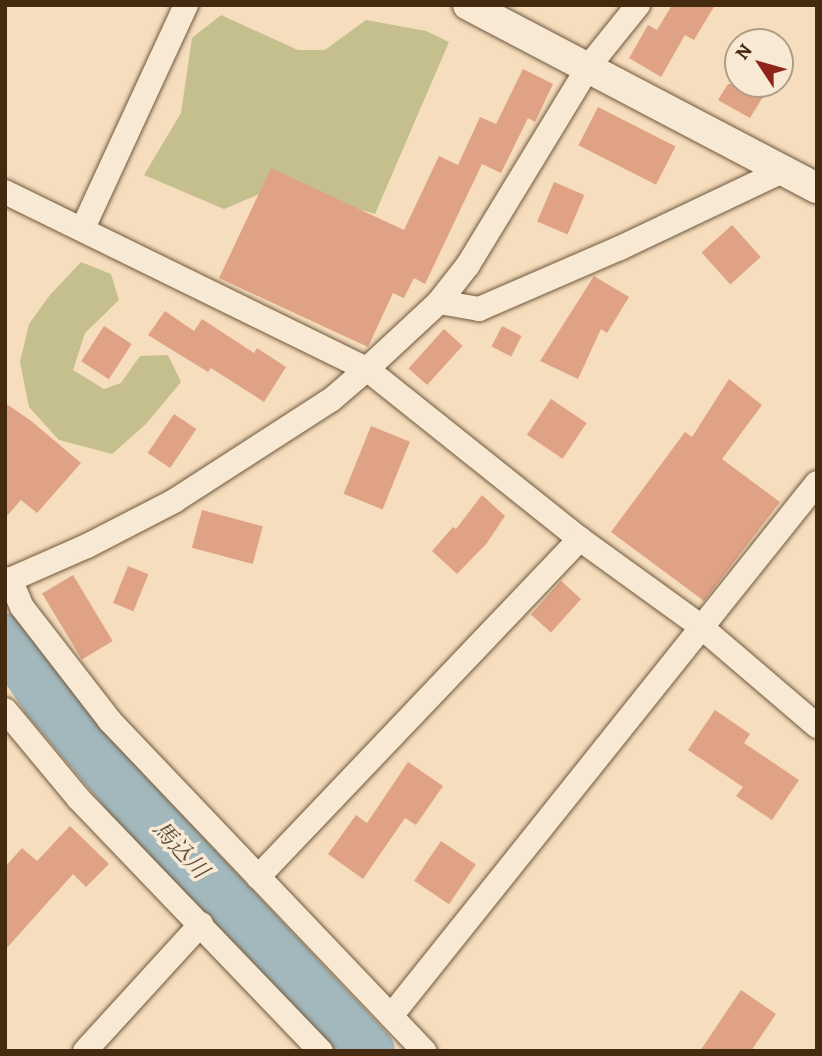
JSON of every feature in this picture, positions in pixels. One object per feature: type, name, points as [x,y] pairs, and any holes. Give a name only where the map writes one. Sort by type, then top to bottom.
[{"type":"street","points":[[83,228],[186,5]]},
{"type":"street","points":[[468,5],[589,66],[817,188]]},
{"type":"street","points":[[424,1051],[110,721],[22,607],[8,581],[87,546],[174,500],[331,400],[367,369],[439,302],[468,265],[516,191],[589,66],[638,5]]},
{"type":"street","points":[[439,302],[479,309],[782,171]]},
{"type":"street","points":[[5,192],[367,369],[580,539],[700,626],[817,726]]},
{"type":"street","points":[[391,1016],[634,715],[700,626],[817,483]]},
{"type":"street","points":[[258,877],[580,539]]},
{"type":"street","points":[[5,710],[78,798],[321,1051]]},
{"type":"street","points":[[85,1051],[201,924]]},
{"type":"shaded area","points":[[221,15],[298,50],[325,50],[366,20],[426,31],[449,42],[375,214],[281,185],[224,209],[144,175],[181,113],[192,38]]},
{"type":"shaded area","points":[[81,262],[111,274],[119,300],[85,333],[73,370],[104,389],[121,383],[140,356],[168,355],[181,382],[146,424],[112,454],[59,440],[29,407],[20,362],[29,324],[50,295]]},
{"type":"building","points":[[672,5],[715,5],[694,40],[685,35],[661,77],[629,58],[648,25],[657,30]]},
{"type":"building","points":[[523,69],[553,84],[535,122],[528,118],[501,173],[482,164],[425,284],[414,278],[404,298],[393,293],[368,347],[219,278],[271,168],[404,230],[439,156],[458,165],[480,117],[496,124]]},
{"type":"building","points":[[724,90],[724,98],[762,98],[750,118],[718,100]]},
{"type":"building","points":[[598,107],[676,146],[656,185],[578,145]]},
{"type":"building","points":[[554,182],[584,195],[568,234],[537,222]]},
{"type":"building","points":[[732,225],[761,257],[730,284],[702,252]]},
{"type":"building","points":[[594,276],[629,297],[607,333],[601,329],[578,379],[540,361]]},
{"type":"building","points":[[165,311],[194,331],[202,319],[254,353],[257,348],[286,367],[264,402],[211,368],[208,372],[148,335]]},
{"type":"building","points":[[104,326],[132,344],[109,379],[81,361]]},
{"type":"building","points":[[502,326],[522,336],[511,356],[492,346]]},
{"type":"building","points":[[444,329],[463,346],[427,385],[409,368]]},
{"type":"building","points":[[729,379],[762,405],[722,459],[780,502],[704,601],[611,532],[685,432],[692,437]]},
{"type":"building","points":[[551,399],[587,423],[563,459],[527,435]]},
{"type":"building","points":[[5,403],[30,420],[81,463],[37,513],[21,500],[5,518]]},
{"type":"building","points":[[174,414],[196,429],[170,468],[148,453]]},
{"type":"building","points":[[371,426],[410,442],[383,509],[344,494]]},
{"type":"building","points":[[482,495],[505,516],[487,543],[457,574],[432,551],[453,527],[456,529]]},
{"type":"building","points":[[202,510],[263,526],[253,564],[192,548]]},
{"type":"building","points":[[128,566],[148,574],[133,611],[113,603]]},
{"type":"building","points":[[73,575],[113,641],[82,660],[42,594]]},
{"type":"building","points":[[561,581],[581,599],[551,633],[531,614]]},
{"type":"building","points":[[715,710],[750,734],[744,743],[799,780],[772,820],[736,796],[743,787],[688,750]]},
{"type":"building","points":[[408,762],[443,786],[416,825],[405,818],[363,879],[328,854],[356,815],[367,823]]},
{"type":"building","points":[[70,826],[109,864],[86,887],[73,874],[5,950],[5,867],[22,848],[37,861]]},
{"type":"building","points":[[441,841],[476,864],[449,904],[414,881]]},
{"type":"building","points":[[741,990],[776,1014],[751,1051],[700,1051]]},
{"type":"waterway","name":"馬込川","points":[[5,638],[47,699],[125,792],[369,1051]]}]
